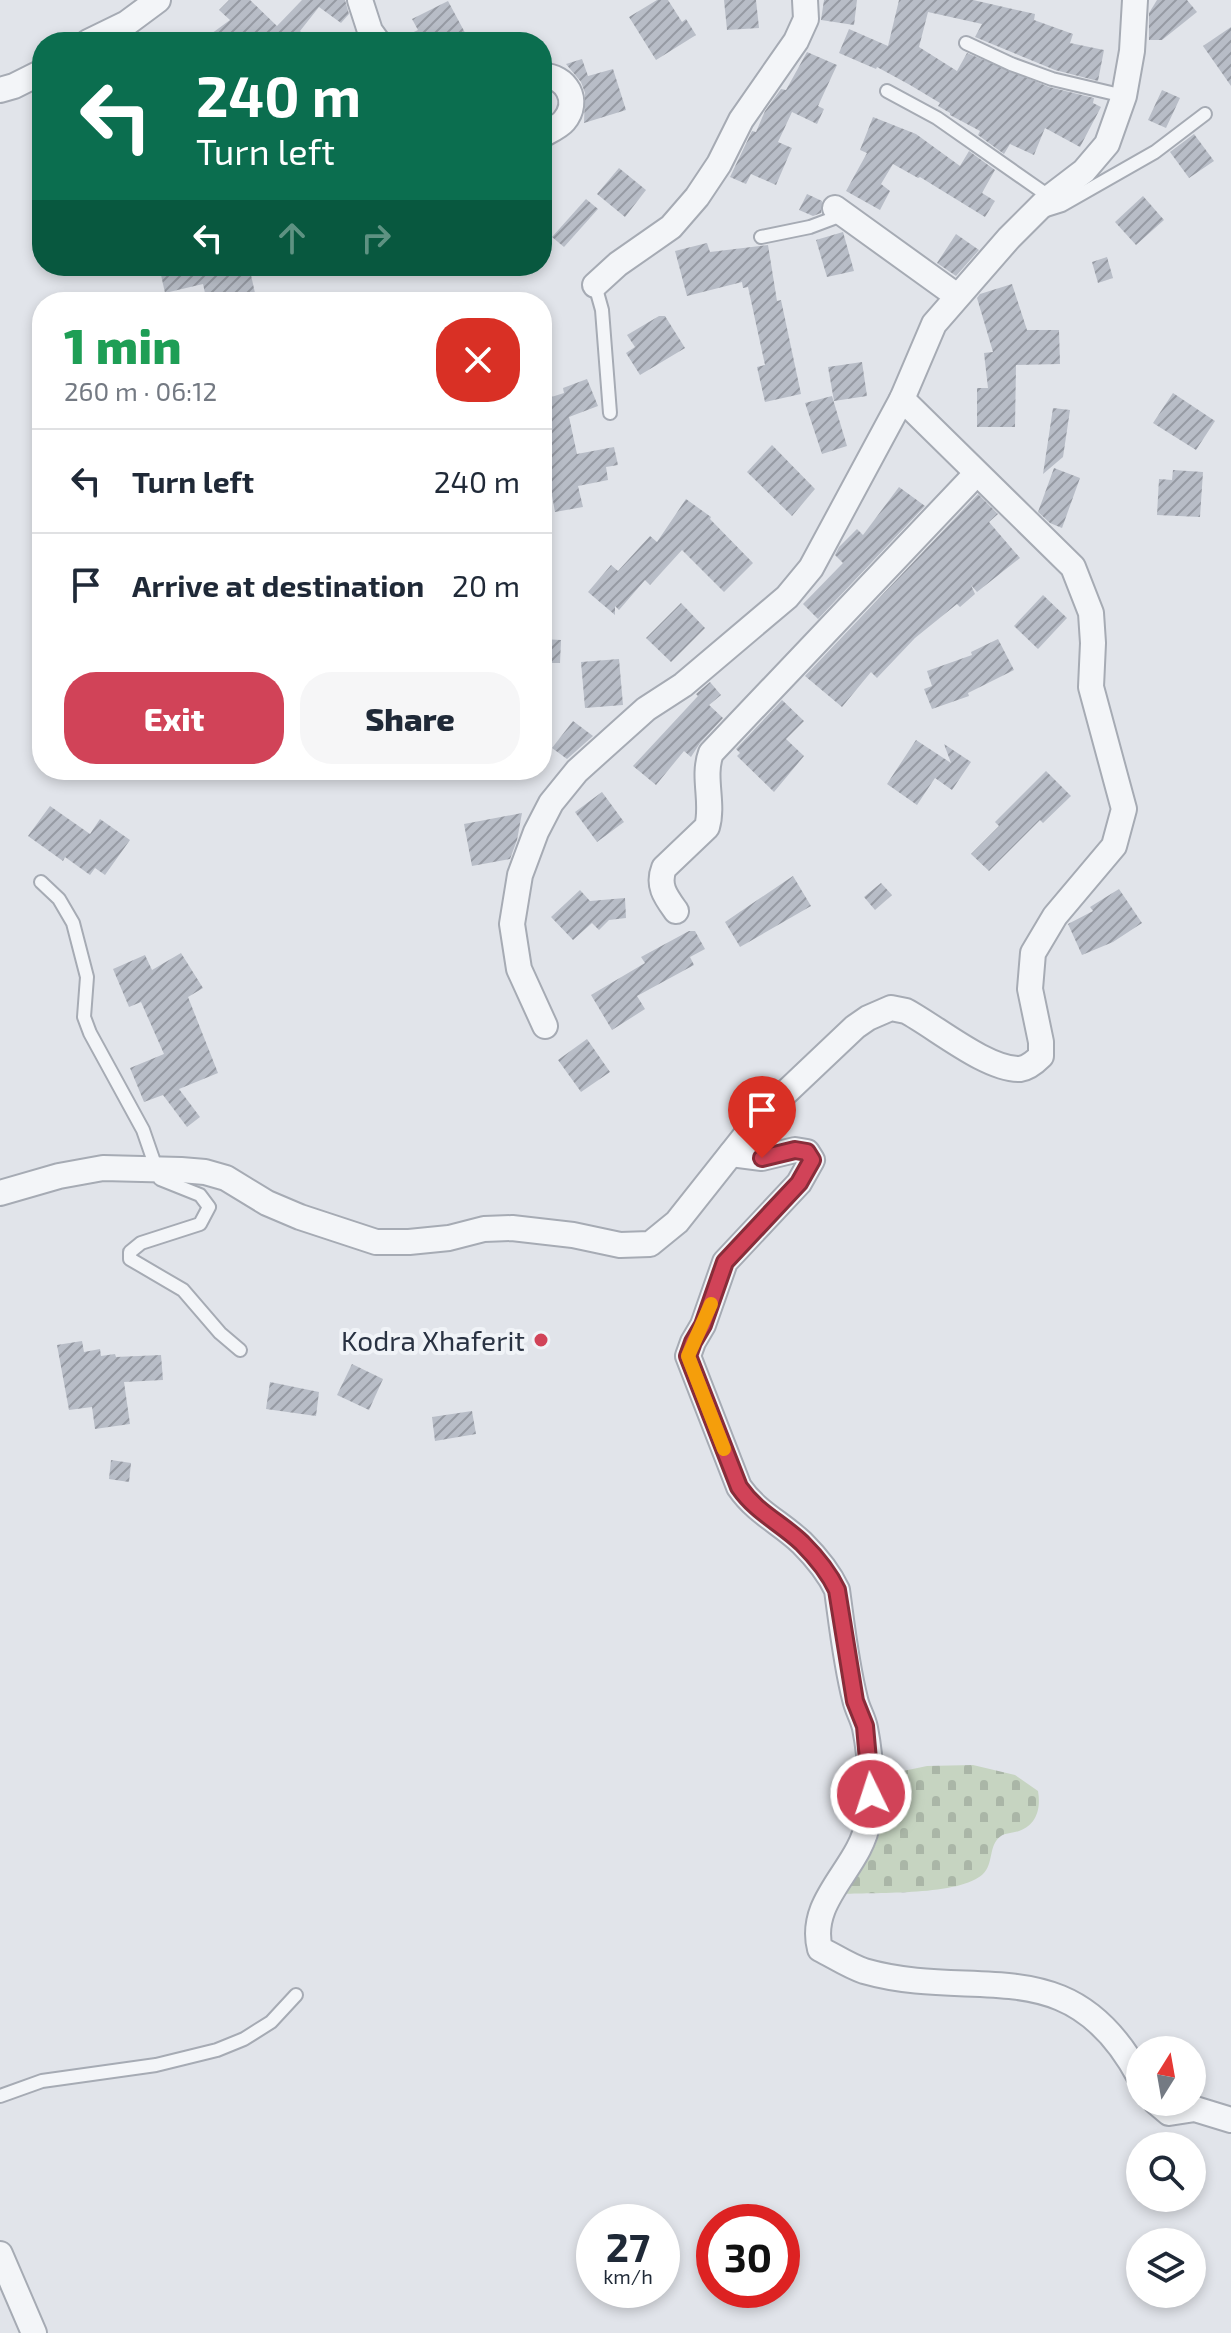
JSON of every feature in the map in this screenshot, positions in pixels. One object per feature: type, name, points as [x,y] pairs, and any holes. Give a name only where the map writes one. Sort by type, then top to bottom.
[{"type":"street","points":[[109,32],[127,23],[158,0]]},
{"type":"street","points":[[360,0],[371,32]]},
{"type":"street","points":[[595,285],[618,264],[671,227],[697,197],[719,164],[741,120],[796,41],[806,19],[805,0]]},
{"type":"street","points":[[545,1026],[519,969],[512,924],[520,875],[551,803],[577,771],[646,709],[683,685],[787,597],[811,568],[902,399],[934,324],[1033,214],[1084,171],[1107,144],[1124,96],[1132,51],[1135,0]]},
{"type":"street","points":[[552,75],[564,83],[571,96],[572,108],[563,123],[552,129]]},
{"type":"street","points":[[0,90],[32,77]]},
{"type":"street","points":[[839,211],[957,296]]},
{"type":"street","points":[[0,1193],[103,1168],[158,1168],[205,1172],[226,1178],[267,1203],[376,1242],[449,1238],[484,1229],[512,1228],[634,1246],[650,1244],[677,1222],[761,1116],[868,1018],[891,1008],[906,1011],[975,1055],[994,1063],[1021,1069],[1033,1064],[1041,1056],[1041,1042],[1030,989],[1033,953],[1055,916],[1114,846],[1124,809],[1091,687],[1091,613],[1073,567],[902,399]]},
{"type":"street","points":[[676,911],[662,889],[660,877],[664,868],[707,827],[710,818],[707,764],[711,753],[976,474]]},
{"type":"street","points":[[731,1154],[762,1158],[795,1150],[807,1152],[812,1160],[799,1183],[725,1262],[703,1325],[688,1356],[739,1487],[750,1504],[801,1543],[831,1578],[837,1590],[855,1701],[865,1726],[871,1794],[868,1825],[859,1853],[819,1914],[816,1933],[820,1949],[862,1970],[891,1976],[995,1983],[1053,1995],[1081,2007],[1106,2030],[1126,2058]]},
{"type":"street","points":[[1206,2112],[1231,2120]]},
{"type":"street","points":[[0,2254],[34,2333]]},
{"type":"lane","points":[[966,43],[1052,79],[1124,96]]},
{"type":"lane","points":[[887,91],[937,118],[1050,197]]},
{"type":"lane","points":[[1033,214],[1062,205],[1155,152],[1205,114]]},
{"type":"lane","points":[[761,237],[810,227],[839,211]]},
{"type":"lane","points":[[595,285],[602,310],[610,413]]},
{"type":"lane","points":[[41,882],[59,899],[73,923],[87,977],[84,1017],[143,1130],[160,1179],[200,1195],[209,1207],[200,1224],[141,1243],[130,1252],[130,1259],[144,1270],[183,1290],[220,1333],[240,1350]]},
{"type":"lane","points":[[0,2096],[42,2081],[156,2065],[217,2050],[244,2039],[271,2022],[296,1995]]},
{"type":"green space","points":[[973,1765],[1015,1775],[1038,1791],[1039,1797],[1034,1820],[1025,1828],[997,1840],[983,1874],[972,1881],[938,1889],[844,1894],[878,1839],[884,1810],[884,1775],[927,1766]]},
{"type":"building","points":[[229,0],[250,0],[277,26],[302,0],[345,0],[349,14],[341,23],[319,7],[301,32],[214,32],[230,20],[219,10]]},
{"type":"building","points":[[657,0],[668,0],[682,22],[686,19],[696,35],[656,60],[629,17]]},
{"type":"building","points":[[724,0],[756,0],[759,28],[727,30]]},
{"type":"building","points":[[824,0],[857,0],[854,25],[821,20]]},
{"type":"building","points":[[899,0],[973,0],[1035,14],[1034,20],[1073,34],[1070,43],[1104,50],[1098,81],[1055,70],[975,37],[982,24],[928,12],[919,47],[957,71],[967,53],[1049,87],[1094,98],[1093,103],[1101,107],[1080,147],[1045,128],[1034,155],[1010,144],[1004,154],[978,135],[980,131],[938,106],[940,103],[877,67],[839,53],[849,29],[888,46]]},
{"type":"building","points":[[1157,0],[1187,0],[1197,12],[1162,40],[1149,40],[1149,13]]},
{"type":"building","points":[[448,1],[465,32],[414,32],[418,30],[412,19]]},
{"type":"building","points":[[1231,27],[1231,86],[1203,46]]},
{"type":"building","points":[[807,52],[837,65],[818,106],[824,109],[817,124],[792,112],[778,142],[792,148],[776,185],[751,174],[746,184],[730,177],[752,131],[756,132],[765,111],[781,89],[786,90]]},
{"type":"building","points":[[582,59],[588,76],[613,69],[626,110],[584,123],[585,93],[581,82],[566,64]]},
{"type":"building","points":[[1162,90],[1180,98],[1166,128],[1148,120]]},
{"type":"building","points":[[873,117],[916,134],[960,166],[969,151],[995,170],[982,193],[995,201],[985,217],[893,164],[881,184],[890,191],[880,210],[846,191],[867,153],[860,150]]},
{"type":"building","points":[[1194,134],[1214,161],[1189,178],[1170,152]]},
{"type":"building","points":[[619,168],[646,190],[625,217],[597,194]]},
{"type":"building","points":[[807,194],[822,201],[821,213],[813,216],[799,210]]},
{"type":"building","points":[[1143,196],[1164,220],[1136,245],[1115,222]]},
{"type":"building","points":[[586,199],[598,209],[564,247],[552,237]]},
{"type":"building","points":[[843,232],[854,271],[827,277],[816,240]]},
{"type":"building","points":[[956,234],[979,250],[956,276],[937,263]]},
{"type":"building","points":[[707,243],[710,252],[768,245],[777,301],[781,300],[801,394],[765,402],[757,367],[765,365],[748,287],[743,288],[742,282],[687,296],[675,251]]},
{"type":"building","points":[[1107,257],[1113,278],[1098,283],[1092,262]]},
{"type":"building","points":[[161,276],[251,276],[255,292],[205,292],[203,284],[165,292]]},
{"type":"building","points":[[1012,284],[1027,330],[1059,330],[1060,364],[1016,365],[1015,427],[977,427],[977,388],[988,388],[984,353],[993,352],[977,298],[980,294]]},
{"type":"building","points":[[659,316],[665,316],[685,348],[640,375],[626,353],[635,347],[627,335]]},
{"type":"building","points":[[862,362],[867,396],[834,401],[828,367]]},
{"type":"building","points":[[587,379],[598,406],[569,417],[577,454],[614,447],[618,465],[606,467],[608,480],[578,486],[583,507],[555,512],[552,496],[552,397],[564,393],[563,388]]},
{"type":"building","points":[[1173,393],[1215,421],[1196,450],[1153,423]]},
{"type":"building","points":[[832,396],[847,446],[822,454],[805,403]]},
{"type":"building","points":[[1053,408],[1070,410],[1063,457],[1043,474]]},
{"type":"building","points":[[772,445],[815,489],[792,516],[747,472]]},
{"type":"building","points":[[1054,468],[1080,478],[1062,528],[1050,523],[1038,512]]},
{"type":"building","points":[[1173,470],[1203,472],[1200,517],[1157,515],[1159,479],[1172,480]]},
{"type":"building","points":[[899,487],[925,506],[818,619],[803,604],[843,563],[835,555],[839,547],[857,529],[863,535]]},
{"type":"building","points":[[978,494],[998,514],[989,522],[1020,558],[977,592],[971,585],[975,594],[960,607],[957,604],[915,638],[877,678],[871,672],[842,707],[805,676]]},
{"type":"building","points":[[686,499],[711,517],[753,563],[724,592],[682,550],[650,585],[645,580],[619,610],[615,606],[615,615],[588,592],[611,565],[618,571],[650,536],[657,542]]},
{"type":"building","points":[[1043,595],[1067,618],[1038,649],[1014,626]]},
{"type":"building","points":[[681,603],[705,628],[671,662],[646,638]]},
{"type":"building","points":[[998,639],[1014,670],[968,693],[969,696],[932,709],[924,689],[932,686],[927,671],[972,655],[971,652]]},
{"type":"building","points":[[552,640],[561,640],[560,663],[552,663]]},
{"type":"building","points":[[619,659],[623,705],[585,708],[581,662]]},
{"type":"building","points":[[710,682],[721,695],[709,705],[723,718],[691,757],[684,751],[656,785],[633,766]]},
{"type":"building","points":[[782,700],[804,721],[786,739],[804,756],[774,792],[737,756],[740,753],[736,749]]},
{"type":"building","points":[[573,721],[593,736],[567,759],[552,748]]},
{"type":"building","points":[[916,740],[951,763],[944,744],[971,762],[952,790],[935,778],[917,805],[887,784]]},
{"type":"building","points":[[1046,771],[1071,796],[1043,823],[1040,820],[989,871],[971,854],[999,826],[995,822]]},
{"type":"building","points":[[602,792],[624,822],[597,842],[575,812]]},
{"type":"building","points":[[50,806],[90,834],[100,819],[130,840],[105,875],[95,868],[90,875],[65,857],[63,861],[28,836]]},
{"type":"building","points":[[522,813],[510,859],[472,866],[464,824]]},
{"type":"building","points":[[793,876],[811,906],[740,947],[725,922]]},
{"type":"building","points":[[881,883],[892,895],[875,910],[864,897]]},
{"type":"building","points":[[1119,889],[1142,923],[1113,942],[1082,955],[1068,924],[1093,911],[1090,907]]},
{"type":"building","points":[[580,890],[590,901],[625,898],[626,918],[609,920],[599,930],[592,923],[573,940],[551,917]]},
{"type":"building","points":[[689,931],[695,931],[705,949],[690,957],[694,965],[637,996],[645,1009],[612,1030],[591,995],[645,963],[641,957]]},
{"type":"building","points":[[181,953],[203,988],[188,997],[218,1073],[179,1089],[200,1117],[187,1127],[163,1095],[144,1102],[130,1068],[164,1054],[141,1002],[129,1007],[113,969],[145,955],[152,970]]},
{"type":"building","points":[[587,1039],[610,1072],[581,1092],[558,1060]]},
{"type":"building","points":[[82,1341],[84,1352],[100,1349],[101,1356],[161,1355],[163,1380],[124,1382],[130,1424],[95,1429],[92,1407],[69,1410],[57,1345]]},
{"type":"building","points":[[352,1364],[383,1379],[369,1410],[337,1395]]},
{"type":"building","points":[[270,1382],[319,1392],[316,1416],[266,1409]]},
{"type":"building","points":[[472,1411],[476,1434],[435,1441],[432,1417]]},
{"type":"building","points":[[111,1460],[131,1463],[129,1482],[109,1479]]},
{"type":"slow traffic","points":[[711,1304],[688,1356],[724,1449]]},
{"type":"place","name":"Kodra Xhaferit","points":[[541,1340]]},
{"type":"route","points":[[762,1158],[795,1150],[807,1152],[812,1160],[799,1183],[725,1262],[703,1325],[688,1356],[739,1487],[750,1504],[801,1543],[831,1578],[837,1590],[855,1701],[865,1726],[871,1794]]}]
